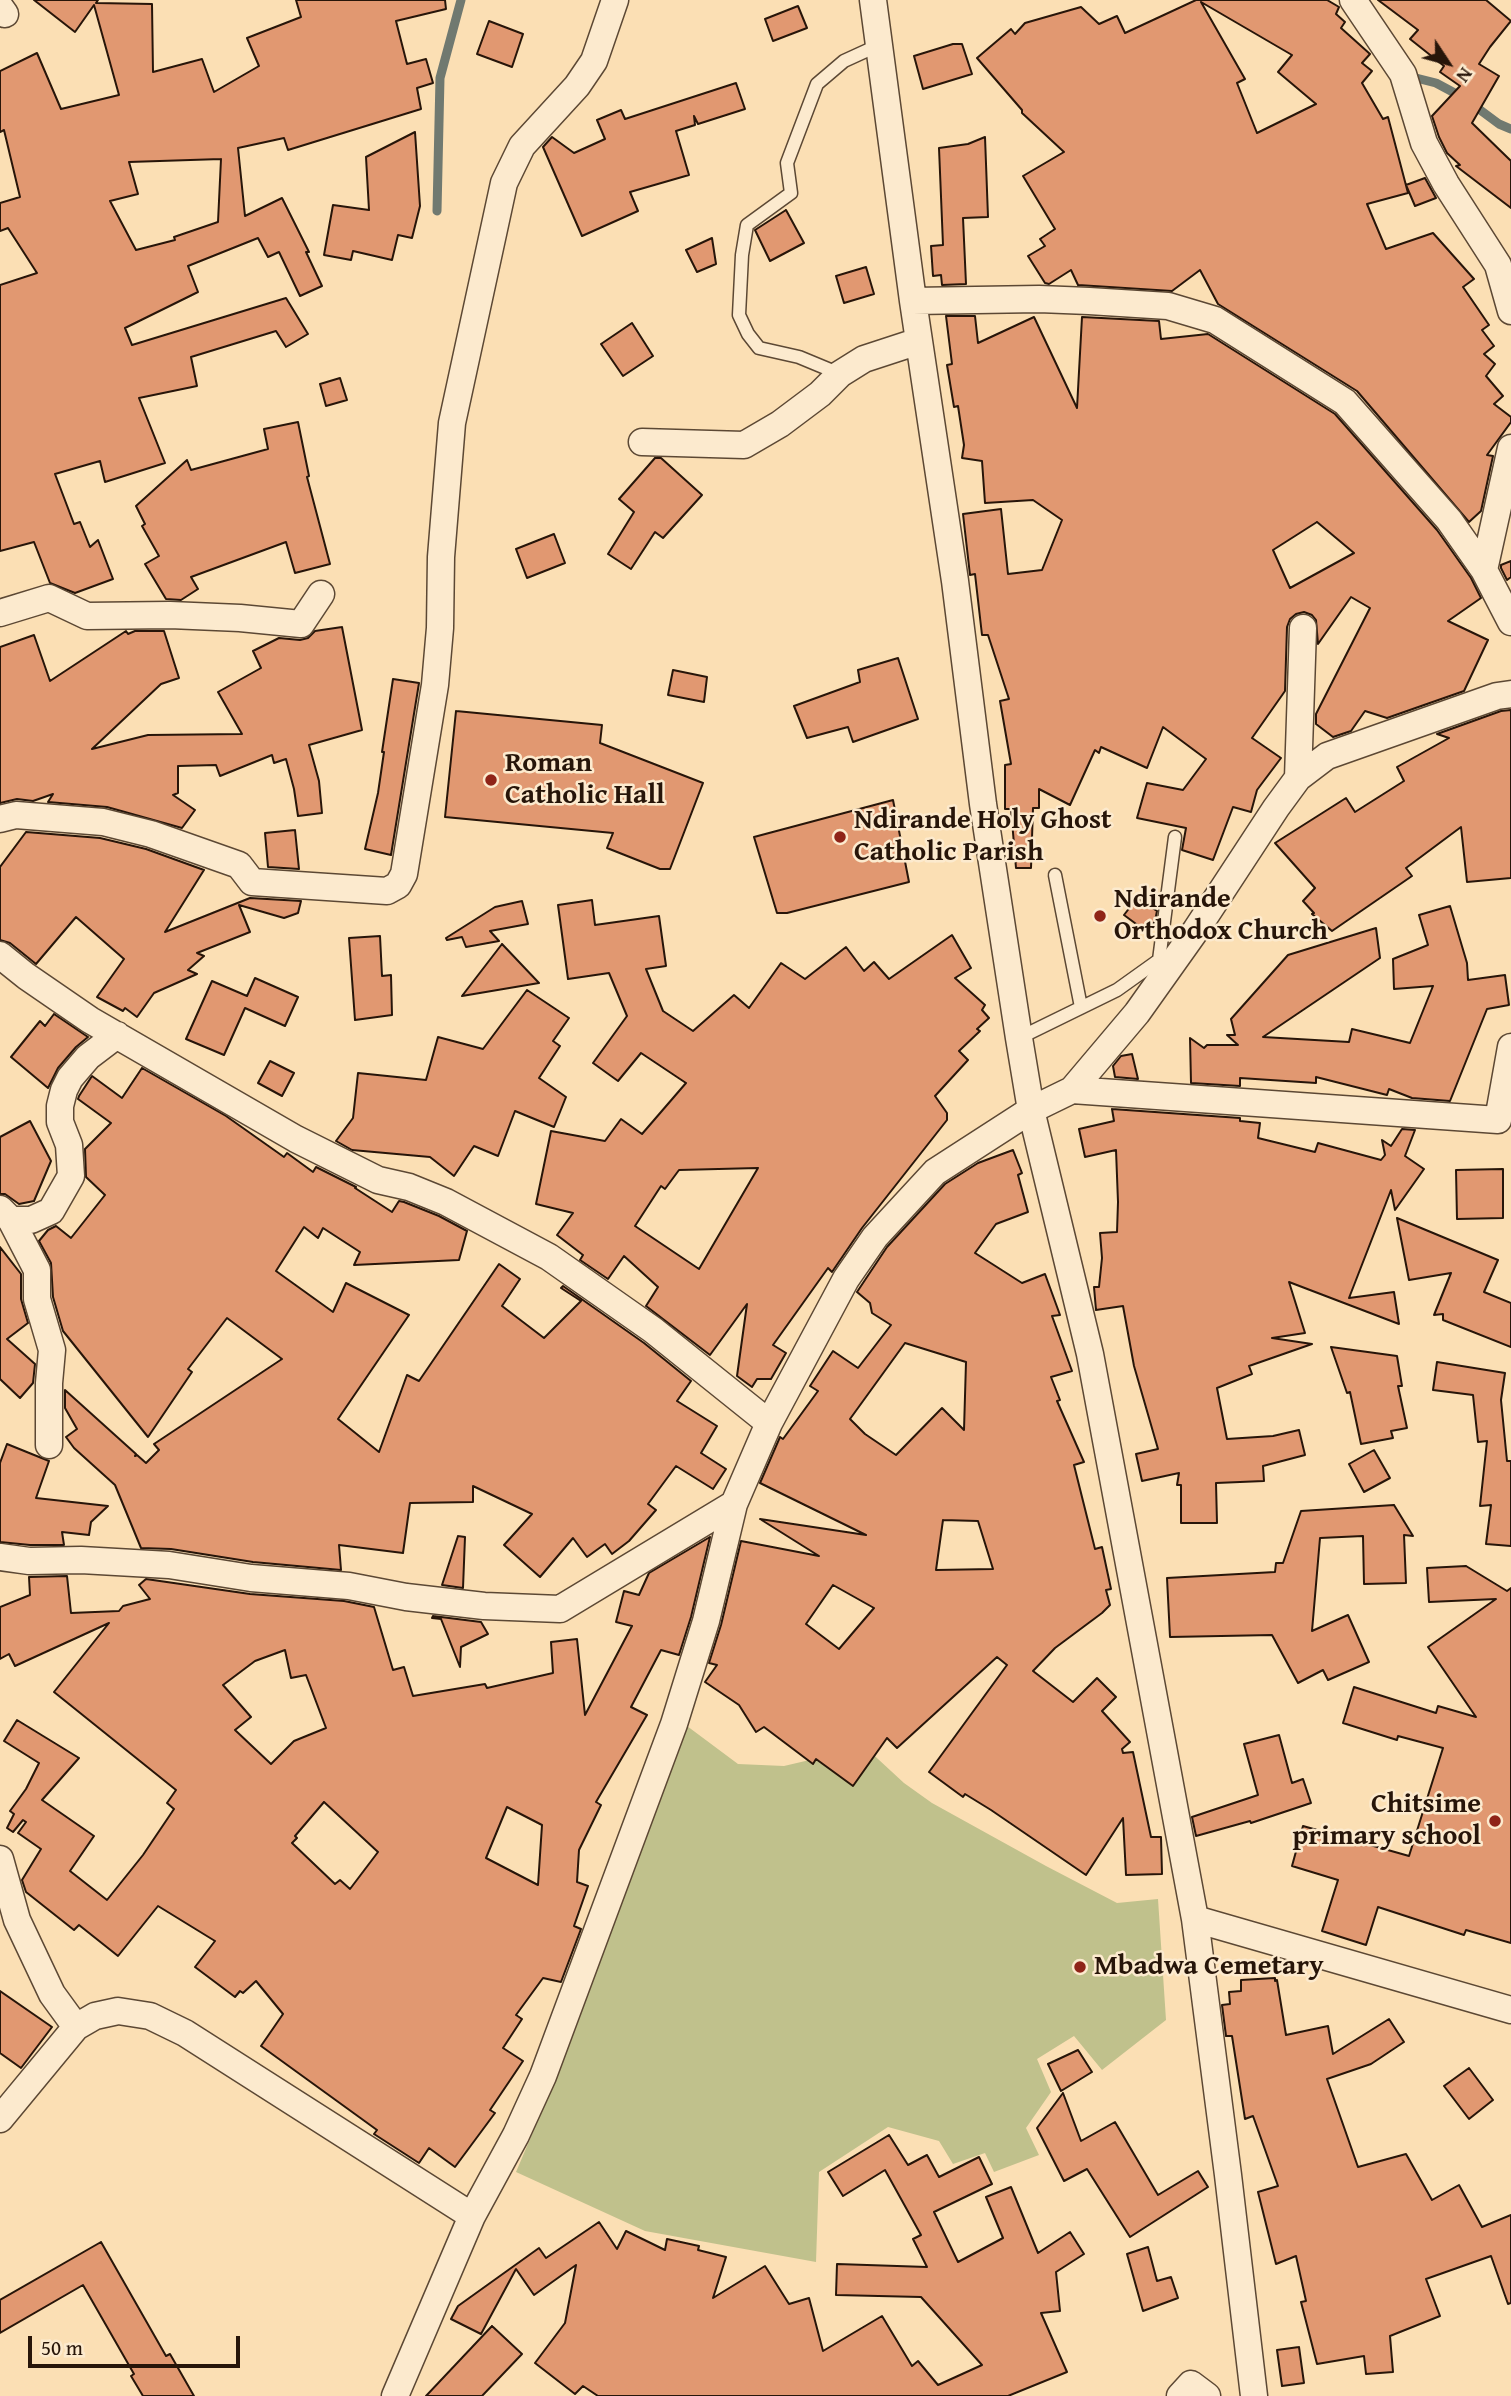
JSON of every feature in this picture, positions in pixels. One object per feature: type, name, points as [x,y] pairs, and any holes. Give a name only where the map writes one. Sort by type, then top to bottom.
[{"type":"street","points":[[0,820],[16,816],[103,821],[164,838],[239,865],[252,882],[387,891],[398,885],[404,874],[435,685],[440,628],[441,557],[452,423],[504,183],[522,146],[577,86],[594,61],[615,0]]},
{"type":"street","points":[[873,0],[913,301],[955,581],[982,804],[1019,1038],[1031,1110],[1090,1354],[1195,1919],[1254,2396]]},
{"type":"street","points":[[1353,0],[1403,74],[1424,143],[1446,184],[1498,265],[1511,311]]},
{"type":"street","points":[[913,301],[1089,301],[1168,306],[1215,320],[1345,402],[1449,520],[1484,570],[1511,622]]},
{"type":"street","points":[[642,442],[744,445],[780,424],[820,394],[840,374],[863,359],[919,341]]},
{"type":"street","points":[[1484,570],[1511,448]]},
{"type":"street","points":[[0,613],[49,598],[88,616],[205,617],[301,624],[321,594]]},
{"type":"street","points":[[1298,778],[1303,628]]},
{"type":"street","points":[[396,2396],[472,2216],[516,2135],[543,2077],[674,1724],[706,1621],[734,1504],[769,1423],[846,1279],[875,1237],[935,1172],[1031,1110],[1072,1090],[1137,1013],[1298,778],[1327,756],[1497,696],[1511,694]]},
{"type":"street","points":[[0,955],[26,976],[117,1035],[296,1139],[379,1181],[409,1187],[446,1202],[549,1256],[653,1330],[769,1423]]},
{"type":"street","points":[[5,1215],[31,1220],[51,1211],[71,1176],[69,1145],[60,1122],[64,1090],[70,1078],[88,1057],[117,1035]]},
{"type":"street","points":[[1072,1090],[1498,1120],[1511,1047]]},
{"type":"street","points":[[5,1215],[37,1270],[37,1299],[52,1350],[49,1444]]},
{"type":"street","points":[[0,1558],[169,1565],[251,1578],[349,1586],[406,1597],[484,1606],[560,1609],[734,1504]]},
{"type":"street","points":[[0,1859],[17,1920],[52,1994],[76,2027]]},
{"type":"street","points":[[1195,1919],[1511,2010]]},
{"type":"street","points":[[0,2119],[76,2027],[95,2016],[118,2011],[150,2016],[185,2033],[472,2216]]},
{"type":"street","points":[[1180,2396],[1191,2385],[1207,2396]]},
{"type":"lane","points":[[840,374],[799,357],[759,348],[739,316],[742,255],[747,225],[791,193],[787,163],[817,84],[844,61],[879,45]]},
{"type":"lane","points":[[1019,1038],[1116,990],[1161,958],[1175,837]]},
{"type":"lane","points":[[1055,876],[1081,1007]]},
{"type":"green space","points":[[687,1726],[738,1764],[784,1766],[865,1747],[904,1783],[932,1803],[1117,1903],[1158,1899],[1166,2020],[1102,2070],[1074,2036],[1037,2059],[1051,2092],[1026,2128],[1039,2155],[994,2172],[985,2153],[953,2164],[939,2141],[888,2127],[819,2172],[816,2262],[645,2231],[516,2172],[550,2092],[608,1916]]},
{"type":"building","points":[[34,0],[98,0],[96,3],[152,4],[153,72],[202,59],[214,92],[259,66],[247,38],[301,17],[296,0],[445,0],[446,9],[396,21],[407,64],[426,59],[433,83],[417,88],[421,109],[288,150],[284,138],[238,148],[245,216],[282,198],[309,252],[306,252],[322,286],[300,296],[279,252],[268,257],[258,238],[188,266],[198,292],[125,328],[132,345],[286,298],[308,334],[286,347],[276,331],[191,357],[197,386],[139,398],[165,463],[105,482],[100,461],[55,474],[74,524],[80,522],[90,547],[98,540],[113,579],[75,593],[50,583],[34,542],[0,551],[0,285],[37,273],[8,228],[0,231],[0,203],[20,197],[4,130],[0,132],[0,71],[37,53],[61,109],[119,95],[94,5],[75,32]],"holes":[[[221,159],[218,222],[174,237],[175,240],[136,250],[110,201],[138,194],[129,162]]]},
{"type":"building","points":[[1196,0],[1327,0],[1339,7],[1336,14],[1345,22],[1341,28],[1370,54],[1362,63],[1372,71],[1362,83],[1383,119],[1388,117],[1408,193],[1367,204],[1386,249],[1433,233],[1474,279],[1463,287],[1489,325],[1482,330],[1494,346],[1484,354],[1495,364],[1486,376],[1503,396],[1494,404],[1511,417],[1511,422],[1487,455],[1493,456],[1481,511],[1469,522],[1357,391],[1218,304],[1200,270],[1172,291],[1078,285],[1071,270],[1049,284],[1045,283],[1028,256],[1045,246],[1040,239],[1055,229],[1023,176],[1064,152],[1022,113],[977,58],[1011,29],[1015,34],[1025,23],[1081,7],[1099,24],[1117,16],[1125,33]],"holes":[[[1201,2],[1292,55],[1278,72],[1316,104],[1257,133],[1237,83],[1245,79]]]},
{"type":"building","points":[[1378,0],[1486,0],[1511,21],[1479,64],[1499,76],[1472,123],[1511,161],[1511,208],[1456,166],[1460,165],[1447,153],[1432,116],[1460,86],[1440,72],[1444,66],[1410,39],[1418,30]]},
{"type":"building","points":[[798,6],[807,28],[773,41],[765,19]]},
{"type":"building","points":[[489,21],[523,34],[512,67],[477,54]]},
{"type":"building","points":[[953,44],[962,44],[972,74],[923,89],[914,56]]},
{"type":"building","points":[[736,83],[745,109],[698,124],[694,116],[695,125],[676,131],[689,175],[630,192],[638,211],[582,236],[543,147],[552,137],[574,153],[605,139],[597,120],[621,110],[625,119]]},
{"type":"building","points":[[415,132],[420,206],[412,238],[398,235],[392,260],[353,251],[351,260],[324,255],[333,205],[369,210],[366,157]]},
{"type":"building","points":[[985,137],[988,217],[963,218],[966,284],[942,285],[941,275],[933,276],[931,246],[943,245],[939,148],[968,144]]},
{"type":"building","points":[[1425,178],[1436,198],[1415,206],[1406,185]]},
{"type":"building","points":[[786,210],[804,243],[770,261],[755,230]]},
{"type":"building","points":[[712,238],[716,264],[697,272],[686,250]]},
{"type":"building","points":[[866,267],[874,294],[844,303],[836,276]]},
{"type":"building","points":[[946,316],[975,316],[978,343],[1034,317],[1077,408],[1082,317],[1159,321],[1161,339],[1208,334],[1335,414],[1437,530],[1471,578],[1481,598],[1448,621],[1488,640],[1464,691],[1387,718],[1365,711],[1351,731],[1333,737],[1316,724],[1316,714],[1370,608],[1351,597],[1318,644],[1316,620],[1304,612],[1296,614],[1287,627],[1285,691],[1252,738],[1281,758],[1257,790],[1251,812],[1233,807],[1213,860],[1182,850],[1186,828],[1137,818],[1147,783],[1183,790],[1206,759],[1163,727],[1147,768],[1101,747],[1099,753],[1095,750],[1070,805],[1039,789],[1039,808],[1033,808],[1031,868],[1016,868],[1011,809],[1005,809],[1005,765],[1011,764],[1000,701],[1009,699],[988,635],[982,635],[975,574],[970,575],[963,514],[1001,509],[1008,574],[1042,570],[1062,520],[1033,500],[985,503],[982,461],[962,458],[964,445],[958,406],[954,407],[947,365],[952,364]],"holes":[[[1317,522],[1354,553],[1290,588],[1273,550]]]},
{"type":"building","points":[[632,323],[653,356],[623,376],[601,344]]},
{"type":"building","points":[[340,378],[347,400],[326,406],[320,384]]},
{"type":"building","points":[[298,422],[309,476],[307,477],[330,564],[295,573],[286,542],[191,577],[198,589],[181,600],[166,599],[145,564],[159,556],[142,526],[145,524],[136,506],[187,460],[191,470],[268,449],[264,429]]},
{"type":"building","points":[[655,458],[661,458],[702,495],[663,538],[655,532],[631,569],[608,554],[634,512],[619,499]]},
{"type":"building","points":[[554,534],[565,563],[527,578],[516,549]]},
{"type":"building","points":[[1511,561],[1511,577],[1507,580],[1501,565]]},
{"type":"building","points":[[342,627],[362,730],[309,745],[319,781],[322,813],[298,816],[286,759],[274,763],[272,755],[220,776],[216,765],[178,766],[178,793],[173,795],[195,810],[182,828],[107,807],[48,802],[53,794],[33,801],[17,799],[0,803],[0,647],[34,635],[50,681],[126,631],[128,634],[135,631],[164,631],[179,678],[161,684],[92,749],[148,735],[242,734],[218,692],[261,668],[253,651],[279,638],[300,640],[308,638],[315,631]]},
{"type":"building","points":[[898,658],[918,719],[853,742],[848,727],[807,738],[794,706],[860,682],[858,670]]},
{"type":"building","points":[[673,670],[707,677],[704,702],[668,695]]},
{"type":"building","points":[[393,679],[419,683],[391,855],[365,849],[378,793]]},
{"type":"building","points":[[1511,710],[1511,878],[1467,882],[1461,827],[1406,868],[1412,876],[1332,931],[1312,914],[1314,913],[1303,901],[1315,888],[1275,843],[1346,798],[1355,812],[1404,781],[1397,767],[1449,738],[1437,734],[1501,711]]},
{"type":"building","points":[[456,711],[602,725],[600,743],[703,783],[670,869],[660,869],[607,848],[613,833],[445,817]]},
{"type":"building","points":[[893,800],[909,882],[787,913],[777,913],[754,837]]},
{"type":"building","points":[[295,830],[299,869],[268,867],[265,833]]},
{"type":"building","points":[[26,832],[100,838],[146,849],[204,870],[165,932],[250,898],[301,901],[298,913],[284,918],[239,905],[250,932],[197,953],[204,956],[188,970],[197,974],[154,993],[137,1017],[125,1008],[123,1011],[97,997],[124,959],[76,917],[36,964],[10,943],[0,940],[0,867]]},
{"type":"building","points":[[1137,898],[1157,911],[1155,921],[1147,932],[1124,915]]},
{"type":"building","points":[[592,900],[595,925],[659,916],[666,966],[646,969],[663,1011],[693,1031],[734,995],[749,1008],[781,963],[805,979],[846,947],[864,971],[874,962],[889,979],[952,935],[971,968],[955,978],[985,1005],[982,1010],[989,1018],[959,1051],[968,1060],[935,1096],[947,1113],[947,1120],[862,1228],[832,1272],[828,1268],[773,1345],[786,1353],[771,1379],[757,1379],[752,1387],[737,1376],[747,1304],[710,1355],[646,1306],[658,1287],[624,1256],[608,1279],[580,1260],[583,1255],[557,1235],[573,1213],[536,1204],[551,1131],[605,1141],[621,1119],[642,1134],[686,1083],[641,1053],[618,1081],[593,1063],[627,1016],[609,973],[568,979],[558,905]],"holes":[[[758,1168],[699,1269],[635,1226],[661,1186],[665,1189],[679,1170]]]},
{"type":"building","points":[[522,901],[528,924],[490,931],[499,941],[466,947],[462,937],[447,940],[446,938],[495,907]]},
{"type":"building","points":[[1450,906],[1467,963],[1468,980],[1505,975],[1509,1005],[1487,1009],[1450,1101],[1412,1098],[1389,1089],[1387,1095],[1316,1077],[1316,1083],[1240,1078],[1240,1086],[1191,1083],[1190,1038],[1204,1048],[1207,1045],[1238,1045],[1227,1035],[1235,1035],[1231,1019],[1288,955],[1376,928],[1380,958],[1263,1037],[1349,1042],[1352,1029],[1410,1043],[1433,986],[1394,989],[1393,959],[1428,945],[1419,915]]},
{"type":"building","points":[[380,936],[382,976],[391,975],[392,1015],[355,1020],[349,938]]},
{"type":"building","points":[[502,944],[539,983],[462,996]]},
{"type":"building","points":[[255,978],[298,997],[285,1026],[245,1008],[224,1055],[186,1039],[212,981],[247,996]]},
{"type":"building","points":[[527,990],[569,1018],[553,1041],[560,1046],[539,1078],[566,1097],[554,1127],[515,1111],[498,1156],[474,1146],[454,1176],[430,1157],[352,1150],[336,1141],[353,1118],[358,1073],[426,1080],[438,1037],[483,1049]]},
{"type":"building","points":[[54,1014],[88,1037],[58,1068],[48,1088],[11,1057],[40,1021],[45,1026]]},
{"type":"building","points":[[1132,1054],[1138,1079],[1115,1077],[1113,1066],[1121,1056]]},
{"type":"building","points":[[270,1061],[294,1073],[282,1096],[258,1083]]},
{"type":"building","points":[[142,1068],[226,1116],[284,1157],[287,1153],[313,1172],[316,1167],[356,1187],[392,1212],[399,1201],[404,1202],[467,1231],[459,1260],[354,1265],[360,1252],[323,1228],[318,1238],[304,1227],[276,1271],[333,1312],[346,1283],[409,1315],[338,1419],[379,1452],[407,1375],[419,1381],[499,1264],[520,1279],[502,1306],[544,1338],[581,1301],[561,1288],[563,1286],[644,1343],[691,1381],[677,1401],[717,1426],[701,1453],[726,1469],[713,1489],[676,1466],[648,1504],[656,1510],[629,1541],[612,1554],[605,1544],[587,1557],[573,1538],[540,1577],[504,1545],[532,1514],[473,1486],[473,1502],[410,1503],[403,1553],[339,1545],[341,1570],[253,1562],[171,1549],[141,1548],[115,1485],[74,1448],[66,1437],[77,1429],[65,1408],[65,1390],[136,1454],[135,1456],[146,1463],[159,1450],[154,1444],[282,1359],[227,1318],[188,1369],[192,1372],[148,1437],[63,1331],[53,1297],[51,1263],[39,1241],[48,1230],[56,1226],[71,1238],[105,1195],[86,1177],[85,1149],[111,1123],[78,1099],[92,1076],[122,1098]]},
{"type":"building","points":[[1112,1109],[1240,1118],[1240,1121],[1260,1123],[1258,1138],[1315,1152],[1318,1143],[1381,1160],[1385,1155],[1382,1140],[1391,1146],[1402,1129],[1415,1130],[1405,1156],[1424,1169],[1395,1210],[1391,1190],[1349,1298],[1394,1292],[1399,1324],[1289,1282],[1305,1333],[1272,1338],[1312,1344],[1249,1366],[1252,1374],[1217,1388],[1227,1439],[1273,1436],[1299,1430],[1305,1455],[1263,1466],[1264,1481],[1216,1483],[1217,1523],[1181,1523],[1181,1485],[1177,1485],[1179,1473],[1142,1481],[1136,1454],[1158,1449],[1134,1366],[1123,1306],[1096,1310],[1094,1287],[1099,1287],[1102,1258],[1100,1233],[1117,1232],[1116,1150],[1085,1157],[1079,1129],[1114,1121]]},
{"type":"building","points":[[30,1121],[51,1161],[34,1201],[19,1204],[5,1194],[0,1194],[0,1137]]},
{"type":"building","points":[[1013,1150],[1022,1173],[1018,1175],[1028,1212],[996,1224],[975,1253],[1022,1283],[1045,1274],[1060,1315],[1052,1316],[1072,1371],[1051,1377],[1060,1400],[1057,1401],[1084,1462],[1074,1465],[1095,1549],[1102,1547],[1111,1589],[1106,1590],[1110,1605],[1055,1648],[1033,1671],[1073,1702],[1097,1678],[1116,1697],[1102,1711],[1130,1742],[1122,1749],[1123,1753],[1133,1752],[1151,1837],[1161,1837],[1162,1874],[1126,1875],[1123,1818],[1086,1875],[991,1810],[965,1794],[963,1797],[929,1772],[1007,1665],[997,1657],[897,1748],[887,1738],[853,1786],[816,1759],[813,1764],[764,1727],[756,1732],[739,1705],[705,1682],[717,1665],[709,1663],[741,1541],[819,1556],[760,1519],[866,1535],[760,1483],[780,1437],[783,1439],[818,1391],[810,1386],[833,1351],[858,1368],[891,1325],[872,1313],[870,1303],[857,1292],[887,1247],[945,1184],[978,1163]],"holes":[[[905,1343],[966,1362],[964,1430],[942,1408],[896,1455],[865,1434],[850,1419]],[[943,1520],[978,1521],[993,1569],[936,1570]],[[833,1585],[874,1608],[839,1649],[806,1624]]]},
{"type":"building","points":[[1503,1169],[1503,1218],[1457,1219],[1456,1170]]},
{"type":"building","points":[[1397,1218],[1498,1260],[1484,1292],[1511,1303],[1511,1347],[1443,1320],[1443,1314],[1434,1315],[1451,1273],[1409,1280]]},
{"type":"building","points":[[0,1247],[21,1274],[21,1299],[28,1323],[7,1339],[35,1364],[33,1383],[20,1398],[0,1379]]},
{"type":"building","points":[[1331,1347],[1397,1356],[1402,1386],[1398,1386],[1407,1428],[1391,1431],[1393,1438],[1361,1444],[1350,1392],[1347,1393]]},
{"type":"building","points":[[1437,1362],[1505,1373],[1501,1400],[1507,1461],[1511,1461],[1511,1546],[1486,1544],[1491,1505],[1480,1506],[1487,1441],[1478,1442],[1473,1395],[1433,1390]]},
{"type":"building","points":[[7,1444],[49,1461],[36,1498],[108,1506],[91,1522],[89,1535],[62,1532],[64,1545],[0,1542],[0,1463]]},
{"type":"building","points":[[1374,1450],[1390,1478],[1364,1492],[1349,1464]]},
{"type":"building","points":[[1394,1505],[1413,1536],[1404,1535],[1406,1583],[1364,1584],[1363,1536],[1320,1538],[1312,1631],[1348,1615],[1369,1662],[1328,1680],[1323,1670],[1298,1683],[1272,1635],[1170,1637],[1167,1578],[1275,1572],[1276,1563],[1283,1563],[1301,1511]]},
{"type":"building","points":[[458,1536],[465,1537],[463,1588],[442,1585]]},
{"type":"building","points":[[710,1537],[679,1655],[661,1650],[631,1707],[647,1715],[596,1802],[601,1805],[579,1850],[577,1882],[588,1886],[574,1926],[581,1929],[561,1982],[543,1978],[516,2015],[522,2019],[503,2048],[523,2061],[490,2110],[495,2113],[455,2167],[429,2148],[419,2163],[374,2134],[377,2130],[261,2046],[283,2014],[256,1981],[235,1997],[195,1967],[215,1941],[158,1906],[118,1956],[79,1925],[74,1930],[26,1892],[22,1880],[41,1849],[18,1833],[26,1822],[23,1820],[13,1832],[7,1828],[14,1814],[10,1811],[26,1789],[39,1763],[4,1741],[17,1720],[79,1758],[42,1800],[94,1836],[70,1871],[107,1900],[143,1855],[174,1809],[167,1803],[176,1790],[54,1692],[109,1623],[15,1666],[9,1654],[0,1659],[0,1607],[30,1595],[29,1577],[67,1576],[71,1613],[119,1611],[123,1606],[150,1599],[139,1585],[146,1579],[250,1594],[344,1601],[374,1607],[393,1670],[404,1667],[413,1696],[485,1684],[487,1688],[553,1673],[551,1642],[577,1639],[585,1715],[632,1626],[616,1622],[624,1591],[639,1595],[649,1573]],"holes":[[[285,1650],[291,1678],[306,1675],[326,1728],[294,1741],[271,1764],[235,1730],[251,1717],[223,1685],[255,1661]],[[324,1802],[378,1852],[350,1889],[340,1880],[335,1884],[292,1843],[297,1838],[295,1836]],[[507,1807],[542,1825],[538,1885],[486,1858]]]},
{"type":"building","points":[[1466,1566],[1507,1591],[1511,1588],[1511,1943],[1466,1930],[1464,1935],[1378,1907],[1366,1945],[1322,1931],[1338,1880],[1292,1866],[1303,1826],[1409,1856],[1443,1748],[1398,1736],[1397,1740],[1343,1723],[1354,1687],[1436,1713],[1438,1706],[1476,1717],[1428,1647],[1496,1599],[1429,1602],[1427,1568]]},
{"type":"building","points":[[432,1618],[481,1622],[488,1634],[461,1647],[460,1667],[441,1619]]},
{"type":"building","points":[[1279,1735],[1292,1783],[1303,1779],[1311,1803],[1251,1823],[1250,1821],[1196,1836],[1192,1817],[1258,1795],[1244,1744]]},
{"type":"building","points":[[1275,1978],[1286,2035],[1328,2026],[1333,2054],[1389,2019],[1404,2042],[1371,2064],[1327,2079],[1358,2167],[1406,2154],[1432,2200],[1459,2185],[1482,2227],[1511,2215],[1511,2303],[1508,2304],[1491,2256],[1426,2279],[1440,2316],[1390,2336],[1393,2372],[1366,2374],[1364,2356],[1317,2364],[1301,2302],[1306,2301],[1296,2256],[1276,2264],[1258,2192],[1278,2186],[1253,2116],[1245,2119],[1232,2036],[1226,2036],[1222,2005],[1230,2004],[1229,1992],[1241,1991],[1241,1980]]},
{"type":"building","points":[[0,1991],[52,2027],[21,2068],[0,2053]]},
{"type":"building","points":[[1078,2050],[1092,2072],[1061,2091],[1048,2064]]},
{"type":"building","points":[[1469,2068],[1493,2100],[1469,2119],[1444,2086]]},
{"type":"building","points":[[1063,2093],[1081,2141],[1115,2122],[1158,2195],[1198,2171],[1208,2187],[1130,2237],[1087,2169],[1064,2181],[1037,2128]]},
{"type":"building","points":[[889,2135],[908,2165],[927,2155],[939,2177],[979,2157],[992,2184],[934,2212],[958,2262],[1003,2238],[986,2197],[1011,2187],[1038,2253],[1070,2232],[1084,2254],[1056,2272],[1060,2311],[1041,2313],[1067,2372],[1008,2396],[598,2396],[583,2386],[575,2394],[535,2363],[565,2323],[576,2265],[534,2295],[516,2269],[481,2334],[451,2319],[458,2306],[539,2248],[546,2258],[599,2222],[617,2249],[626,2231],[665,2250],[667,2239],[699,2246],[698,2250],[726,2257],[713,2298],[765,2266],[789,2304],[809,2298],[823,2351],[882,2316],[912,2366],[918,2361],[938,2385],[982,2365],[921,2297],[836,2295],[837,2264],[927,2267],[913,2239],[921,2235],[885,2170],[843,2196],[828,2172]]},
{"type":"building","points":[[101,2242],[166,2356],[170,2354],[194,2396],[143,2396],[131,2376],[134,2374],[83,2285],[0,2333],[0,2300]]},
{"type":"building","points":[[1148,2247],[1157,2281],[1171,2277],[1178,2298],[1143,2311],[1127,2254]]},
{"type":"building","points":[[492,2326],[522,2354],[482,2396],[426,2396]]},
{"type":"building","points":[[1299,2347],[1304,2383],[1282,2386],[1277,2350]]},
{"type":"waterway","points":[[437,211],[440,78],[461,0]]},
{"type":"waterway","points":[[1408,76],[1436,83],[1511,129]]},
{"type":"place","name":"Roman Catholic Hall","points":[[491,780]]},
{"type":"place","name":"Ndirande Holy Ghost Catholic Parish","points":[[840,837]]},
{"type":"place","name":"Ndirande Orthodox Church","points":[[1100,916]]},
{"type":"place","name":"Chitsime primary school","points":[[1495,1821]]},
{"type":"place","name":"Mbadwa Cemetary","points":[[1080,1967]]}]
